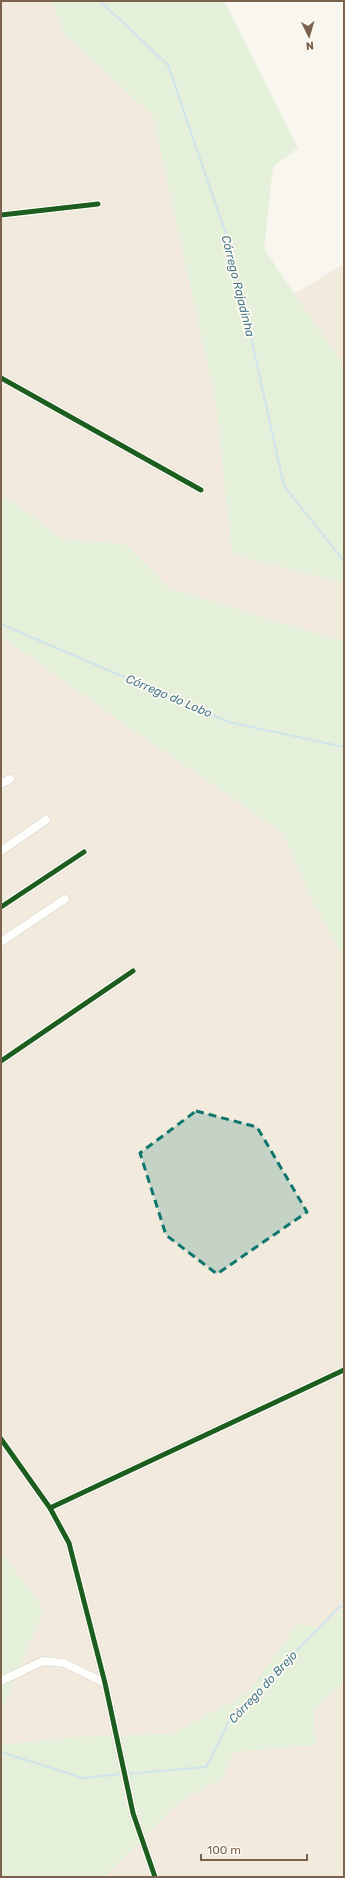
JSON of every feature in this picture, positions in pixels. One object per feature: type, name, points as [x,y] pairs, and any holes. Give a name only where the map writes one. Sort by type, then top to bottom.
[{"type":"street","points":[[1,215],[98,204]]},
{"type":"street","points":[[1,378],[201,490]]},
{"type":"street","points":[[1,784],[10,779]]},
{"type":"street","points":[[1,851],[46,820]]},
{"type":"street","points":[[1,907],[84,852]]},
{"type":"street","points":[[1,942],[65,899]]},
{"type":"street","points":[[1,1060],[133,971]]},
{"type":"street","points":[[50,1508],[344,1370]]},
{"type":"street","points":[[1,1440],[50,1508],[69,1543],[105,1683],[133,1813],[155,1877]]},
{"type":"street","points":[[1,1681],[43,1661],[64,1663],[105,1683]]},
{"type":"highlighted area","points":[[196,1111],[257,1127],[307,1212],[217,1274],[166,1235],[140,1153]]},
{"type":"shaded area","points":[[1,1],[51,1],[64,34],[153,116],[216,402],[232,554],[344,583],[344,641],[168,588],[125,544],[61,539],[13,501],[1,499]]},
{"type":"shaded area","points":[[344,264],[344,366],[294,294]]},
{"type":"shaded area","points":[[1,636],[124,724],[282,832],[313,902],[344,958],[344,1608],[320,1628],[297,1625],[249,1692],[172,1734],[75,1737],[1,1745],[1,1712],[44,1609],[1,1552]]},
{"type":"shaded area","points":[[344,1683],[344,1877],[105,1877],[178,1802],[222,1779],[233,1752],[316,1745],[313,1710]]},
{"type":"green space","points":[[51,1],[224,1],[298,148],[273,167],[264,249],[344,366],[344,583],[232,554],[216,402],[153,116],[64,34]]},
{"type":"green space","points":[[1,499],[13,501],[61,539],[125,544],[168,588],[344,641],[344,958],[313,902],[282,832],[124,724],[1,636]]},
{"type":"green space","points":[[1,1552],[44,1609],[1,1712]]},
{"type":"green space","points":[[344,1608],[344,1683],[313,1710],[316,1745],[233,1752],[222,1779],[178,1802],[105,1877],[1,1877],[1,1745],[75,1737],[172,1734],[249,1692],[297,1624],[320,1628]]},
{"type":"waterway","name":"Córrego Rajadinha","points":[[100,1],[168,65],[232,252],[284,486],[344,561]]},
{"type":"waterway","name":"Córrego do Lobo","points":[[1,624],[229,722],[344,747]]},
{"type":"waterway","name":"Córrego do Brejo","points":[[126,1774],[206,1767],[229,1721],[338,1608],[344,1605]]},
{"type":"waterway","name":"Córrego do Brejo","points":[[1,1752],[83,1778],[122,1774]]},
{"type":"cycle path","points":[[1,215],[98,204]]},
{"type":"cycle path","points":[[1,378],[201,490]]},
{"type":"cycle path","points":[[1,907],[84,852]]},
{"type":"cycle path","points":[[1,1061],[133,971]]},
{"type":"cycle path","points":[[50,1508],[344,1370]]},
{"type":"cycle path","points":[[1,1439],[50,1508],[69,1543],[105,1683],[133,1813],[155,1877]]}]
